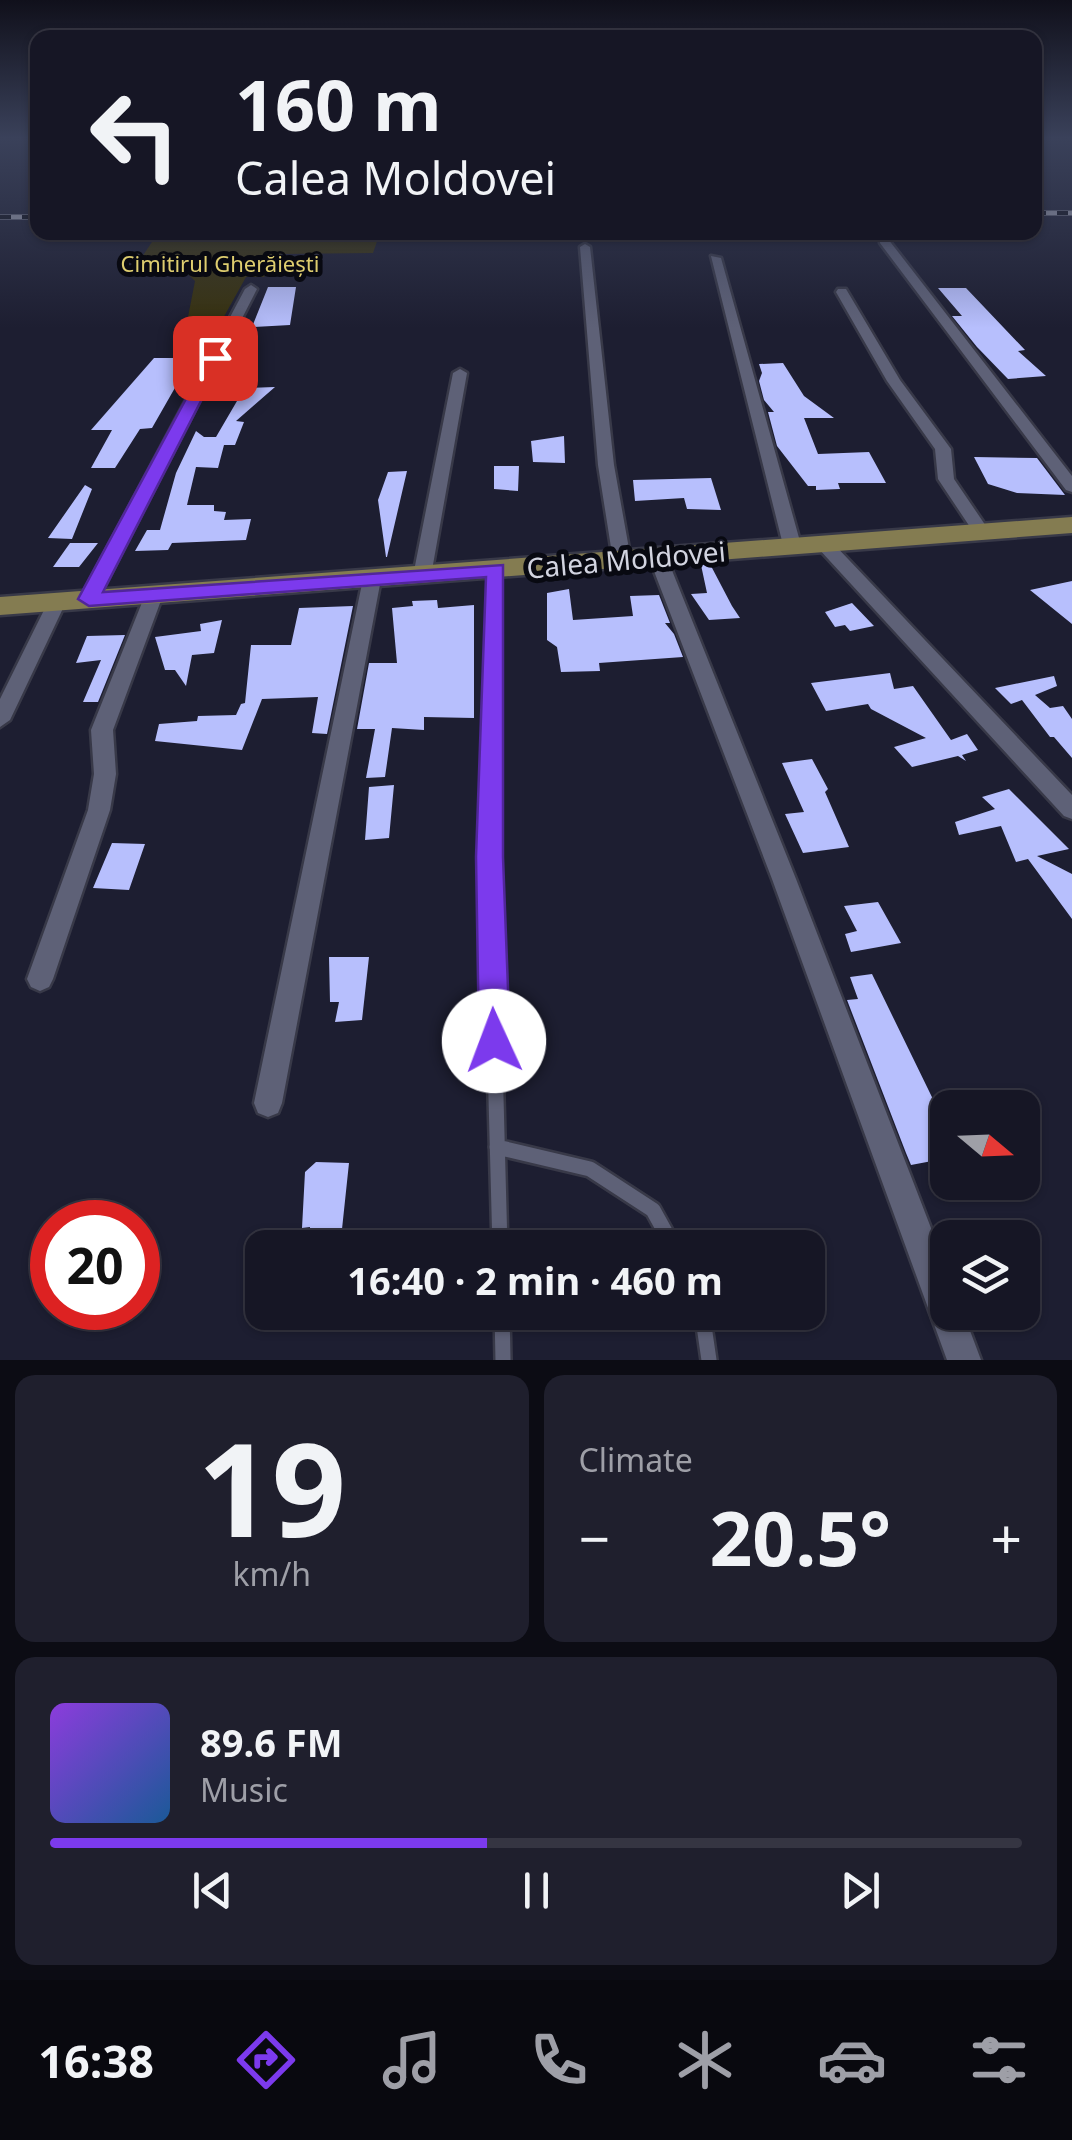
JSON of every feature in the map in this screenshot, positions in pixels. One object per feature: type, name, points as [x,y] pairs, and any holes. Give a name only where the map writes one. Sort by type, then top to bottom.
[{"type":"main road","name":"Calea Moldovei","points":[[0,606],[1072,525]]},
{"type":"street","points":[[884,241],[1072,487]]},
{"type":"street","points":[[585,247],[606,465],[622,560]]},
{"type":"street","points":[[715,258],[792,546]]},
{"type":"street","points":[[89,599],[251,289]]},
{"type":"street","points":[[842,292],[894,381],[944,449],[946,480],[982,532]]},
{"type":"street","points":[[422,576],[460,373]]},
{"type":"street","points":[[824,544],[1072,810]]},
{"type":"street","points":[[658,558],[784,878],[964,1360]]},
{"type":"street","points":[[268,1103],[372,579]]},
{"type":"street","points":[[40,979],[99,810],[104,774],[102,730],[154,595]]},
{"type":"street","points":[[0,720],[56,602]]},
{"type":"lane","points":[[496,570],[490,857],[499,1230]]},
{"type":"lane","points":[[497,1147],[590,1169],[652,1210],[664,1230]]},
{"type":"lane","points":[[502,1330],[503,1360]]},
{"type":"lane","points":[[705,1330],[709,1360]]},
{"type":"green space","name":"Cimitirul Gherăiești","points":[[153,240],[378,240],[373,253],[281,254],[264,277],[246,277],[221,322],[187,322],[195,281],[188,274],[132,272]]},
{"type":"building","points":[[268,287],[296,287],[290,325],[252,327]]},
{"type":"building","points":[[938,288],[966,288],[1025,350],[1018,351],[1046,376],[1008,379],[952,316],[962,316]]},
{"type":"building","points":[[238,346],[258,346],[247,388],[275,387],[236,421],[244,422],[235,445],[224,445],[218,468],[196,467],[187,505],[214,505],[214,511],[226,512],[224,520],[251,519],[246,540],[172,543],[168,550],[135,551],[147,530],[160,530],[176,473],[196,431],[204,437],[216,437],[237,401],[216,400],[226,362]]},
{"type":"building","points":[[154,358],[192,358],[152,428],[140,429],[115,468],[91,468],[112,430],[91,430]]},
{"type":"building","points":[[783,363],[804,396],[834,418],[804,418],[818,454],[869,452],[886,483],[838,483],[840,489],[816,490],[816,486],[808,486],[777,446],[768,412],[774,412],[764,400],[759,381],[759,364]]},
{"type":"building","points":[[564,436],[565,463],[533,462],[531,441]]},
{"type":"building","points":[[974,457],[1037,458],[1065,495],[1017,493],[988,484]]},
{"type":"building","points":[[494,466],[519,466],[518,491],[494,489]]},
{"type":"building","points":[[407,471],[386,557],[378,500],[388,472]]},
{"type":"building","points":[[711,478],[721,510],[687,509],[684,498],[635,501],[633,480]]},
{"type":"building","points":[[85,485],[92,489],[72,539],[48,538]]},
{"type":"building","points":[[70,543],[98,543],[79,567],[53,567]]},
{"type":"building","points":[[710,564],[740,618],[709,620],[691,594],[707,593],[701,565]]},
{"type":"building","points":[[1072,581],[1072,624],[1030,590]]},
{"type":"building","points":[[569,589],[573,620],[633,616],[630,596],[659,595],[670,623],[665,623],[683,657],[599,663],[600,671],[561,672],[557,647],[547,640],[547,593]]},
{"type":"building","points":[[437,600],[438,608],[474,605],[474,718],[424,717],[424,730],[392,728],[385,777],[366,778],[375,729],[357,729],[369,663],[397,663],[392,608],[413,606],[412,601]]},
{"type":"building","points":[[852,603],[874,626],[850,631],[845,625],[835,627],[825,612]]},
{"type":"building","points":[[353,606],[327,734],[312,733],[318,697],[262,699],[242,750],[155,741],[159,724],[197,721],[198,716],[236,715],[245,703],[251,645],[291,645],[299,608]]},
{"type":"building","points":[[222,620],[214,653],[192,655],[186,686],[175,670],[165,670],[155,637],[201,631],[200,624]]},
{"type":"building","points":[[125,635],[98,702],[83,702],[101,660],[76,663],[87,636]]},
{"type":"building","points":[[890,673],[894,689],[913,686],[951,740],[967,734],[978,750],[962,755],[966,761],[958,756],[912,767],[894,747],[926,738],[868,704],[826,711],[811,683]]},
{"type":"building","points":[[1054,676],[1057,686],[1035,695],[1050,708],[1063,706],[1072,719],[1072,758],[1022,700],[1011,704],[995,688]]},
{"type":"building","points":[[812,759],[828,789],[825,792],[849,847],[803,853],[785,814],[804,812],[782,763]]},
{"type":"building","points":[[394,785],[389,838],[365,840],[369,787]]},
{"type":"building","points":[[1009,789],[1069,849],[1037,856],[1072,874],[1072,919],[1028,859],[1016,862],[1001,826],[959,835],[955,822],[995,809],[982,797]]},
{"type":"building","points":[[112,843],[145,844],[129,890],[93,888]]},
{"type":"building","points":[[878,902],[901,943],[851,952],[845,934],[857,931],[844,906]]},
{"type":"building","points":[[329,957],[369,957],[362,1020],[335,1022],[339,1002],[330,1002]]},
{"type":"building","points":[[872,974],[930,1093],[930,1161],[911,1165],[847,1000],[858,999],[850,977]]},
{"type":"building","points":[[316,1162],[349,1163],[342,1230],[302,1228],[305,1172]]},
{"type":"railway","points":[[1042,213],[1072,213]]},
{"type":"railway","points":[[0,217],[30,217]]},
{"type":"route","points":[[215,358],[89,599],[496,570],[490,857],[494,1041]]}]
